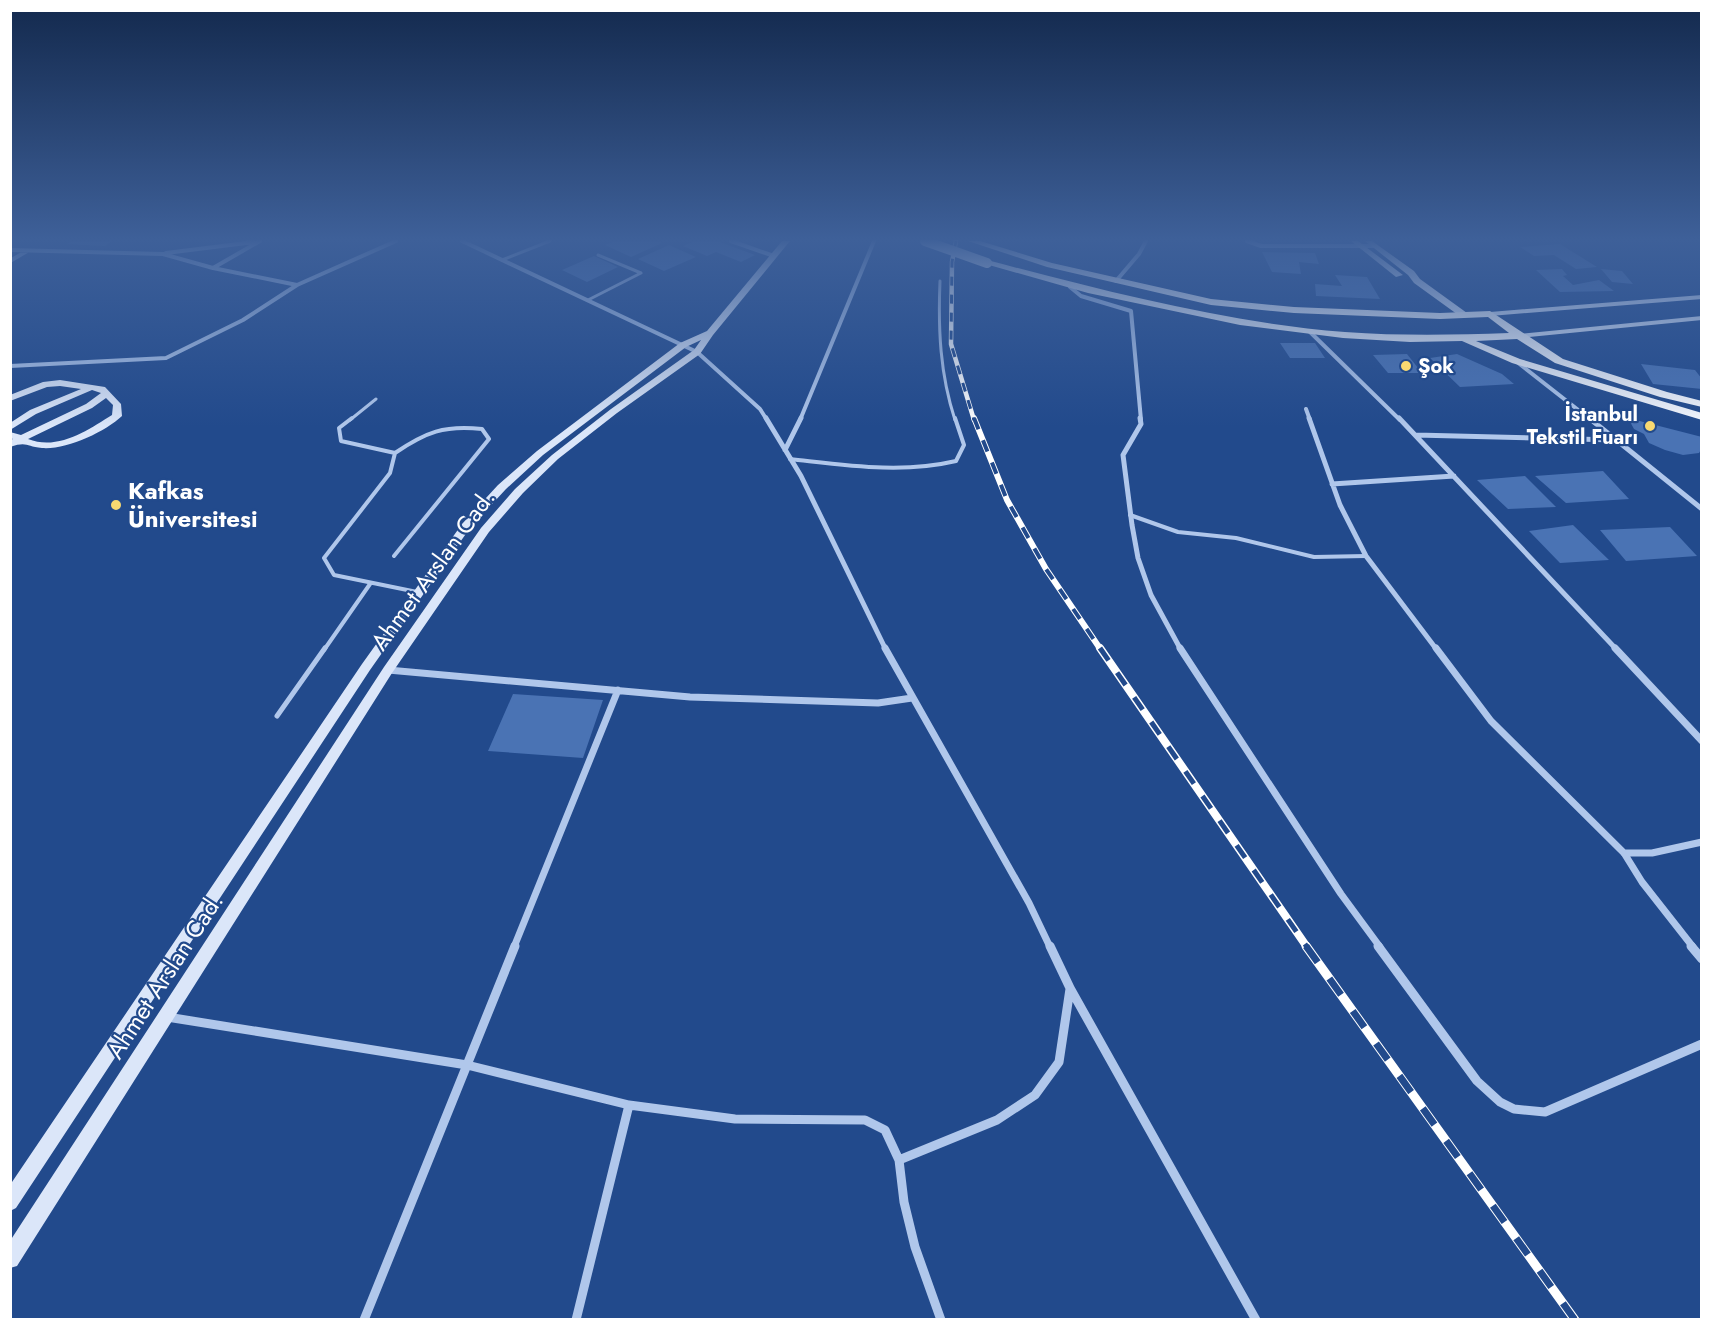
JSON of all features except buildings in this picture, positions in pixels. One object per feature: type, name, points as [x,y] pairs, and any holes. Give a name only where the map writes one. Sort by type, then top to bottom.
[{"type":"main road","points":[[1144,303],[1226,321],[1396,339],[1519,336]]},
{"type":"main road","points":[[1223,303],[1294,310],[1440,316],[1490,314],[1519,336],[1559,361],[1664,395],[1701,404]]},
{"type":"main road","points":[[1440,316],[1459,337],[1516,361],[1701,417]]},
{"type":"street","points":[[10,366],[166,358],[243,320],[269,303]]},
{"type":"street","points":[[594,303],[697,352],[759,409],[790,459],[827,528],[912,698],[1029,903],[1070,988],[1256,1320]]},
{"type":"street","points":[[710,333],[735,303]]},
{"type":"street","points":[[784,450],[799,423],[848,303]]},
{"type":"street","points":[[1105,303],[1131,311],[1141,424],[1123,455],[1138,558],[1151,595],[1178,646],[1341,894],[1477,1081],[1499,1103],[1521,1113],[1545,1112],[1701,1044]]},
{"type":"street","points":[[1448,303],[1464,315]]},
{"type":"street","points":[[1490,314],[1626,303]]},
{"type":"street","points":[[1519,336],[1701,318]]},
{"type":"street","points":[[1309,330],[1416,435],[1701,741]]},
{"type":"street","name":"Ahmet Arslan Cad.","points":[[10,1202],[418,592],[466,526],[502,487],[548,446],[683,345],[710,333]]},
{"type":"street","name":"Ahmet Arslan Cad.","points":[[10,1259],[388,670],[485,530],[519,491],[555,458],[614,411],[697,352],[710,333]]},
{"type":"street","points":[[1516,361],[1701,509]]},
{"type":"street","points":[[10,398],[46,384],[60,383],[102,389],[117,404],[117,416],[65,443],[35,444],[10,435]]},
{"type":"street","points":[[10,427],[33,412],[91,387]]},
{"type":"street","points":[[10,444],[88,406],[107,393]]},
{"type":"street","points":[[1306,409],[1332,484],[1366,556],[1491,721],[1624,853],[1642,882],[1701,959]]},
{"type":"street","points":[[1416,435],[1481,435],[1618,441]]},
{"type":"street","points":[[1332,484],[1454,476]]},
{"type":"street","points":[[388,670],[690,697],[867,703],[912,698]]},
{"type":"street","points":[[364,1320],[618,690]]},
{"type":"street","points":[[1624,853],[1652,853],[1701,842]]},
{"type":"street","points":[[899,1160],[997,1120],[1035,1095],[1059,1062],[1070,988]]},
{"type":"street","points":[[166,1017],[467,1065],[629,1105],[735,1119],[865,1120],[885,1130],[899,1160],[904,1202],[915,1247],[941,1320]]},
{"type":"street","points":[[576,1320],[629,1105]]},
{"type":"lane","points":[[790,459],[841,464],[936,468],[956,461],[964,446],[946,393],[938,330],[939,303]]},
{"type":"lane","points":[[376,399],[339,428],[341,441],[395,453]]},
{"type":"lane","points":[[394,556],[489,440],[482,429],[454,425],[424,433],[395,453],[390,473],[324,558],[334,575],[418,592]]},
{"type":"lane","points":[[1131,515],[1178,532],[1236,538],[1314,556],[1366,556]]},
{"type":"lane","points":[[277,716],[370,584]]},
{"type":"railway","points":[[951,303],[951,344],[974,420]]},
{"type":"railway","points":[[974,418],[1007,500],[1046,569],[1101,650]]},
{"type":"railway","points":[[1100,648],[1307,947]]},
{"type":"railway","points":[[1306,946],[1575,1320]]},
{"type":"place","name":"Şok","points":[[1406,366]]},
{"type":"place","name":"İstanbul Tekstil Fuarı","points":[[1650,426]]},
{"type":"place","name":"Kafkas Üniversitesi","points":[[116,505]]}]
